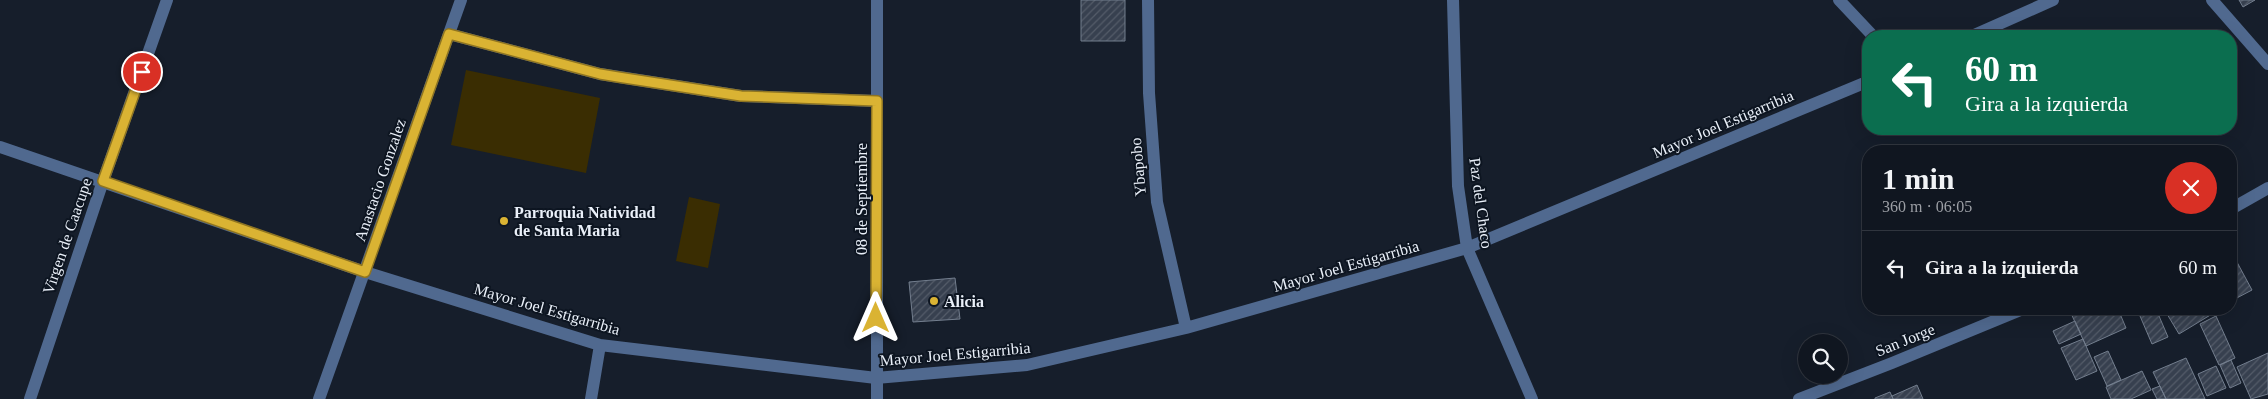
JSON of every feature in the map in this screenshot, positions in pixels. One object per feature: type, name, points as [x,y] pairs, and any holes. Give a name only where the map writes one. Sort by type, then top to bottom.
[{"type":"street","name":"Virgen de Caacupe","points":[[30,399],[103,181],[167,0]]},
{"type":"street","name":"Anastacio Gonzalez","points":[[319,399],[461,0]]},
{"type":"street","name":"08 de Septiembre","points":[[877,0],[877,399]]},
{"type":"street","name":"Ybapobo","points":[[1148,0],[1149,93],[1157,202],[1186,328]]},
{"type":"street","name":"Paz del Chaco","points":[[1453,0],[1458,186],[1467,248],[1532,399]]},
{"type":"street","points":[[1839,0],[1867,30]]},
{"type":"street","points":[[1986,30],[2053,0]]},
{"type":"street","points":[[2212,0],[2268,64]]},
{"type":"street","points":[[449,34],[609,76],[741,96],[877,101]]},
{"type":"street","name":"Mayor Joel Estigarribia","points":[[0,146],[365,272],[600,345],[876,378],[1027,365],[1186,328],[1467,248],[1862,84]]},
{"type":"street","points":[[2237,206],[2268,188]]},
{"type":"street","name":"San Jorge","points":[[1799,399],[2008,315]]},
{"type":"street","points":[[592,399],[600,345]]},
{"type":"shaded area","points":[[466,70],[600,98],[586,173],[451,145]]},
{"type":"shaded area","points":[[689,197],[720,204],[708,268],[676,261]]},
{"type":"building","points":[[1081,0],[1125,0],[1125,41],[1081,41]]},
{"type":"building","points":[[2239,0],[2255,0],[2243,7]]},
{"type":"building","points":[[2237,262],[2252,290],[2237,298]]},
{"type":"building","name":"Alicia","points":[[955,278],[960,319],[913,322],[909,282]]},
{"type":"building","points":[[2072,315],[2121,315],[2126,328],[2086,346]]},
{"type":"building","points":[[2140,315],[2159,315],[2168,337],[2152,344]]},
{"type":"building","points":[[2168,315],[2210,315],[2179,334]]},
{"type":"building","points":[[2216,316],[2235,358],[2219,365],[2200,324]]},
{"type":"building","points":[[2075,321],[2081,334],[2059,344],[2053,331]]},
{"type":"building","points":[[2083,339],[2097,371],[2076,380],[2061,348]]},
{"type":"building","points":[[2108,351],[2121,380],[2107,386],[2094,357]]},
{"type":"building","points":[[2268,353],[2268,394],[2251,399],[2237,367]]},
{"type":"building","points":[[2186,358],[2205,399],[2166,399],[2153,372]]},
{"type":"building","points":[[2231,360],[2241,383],[2230,388],[2220,365]]},
{"type":"building","points":[[2216,366],[2226,388],[2207,396],[2198,374]]},
{"type":"building","points":[[2142,371],[2151,390],[2131,399],[2111,399],[2106,387]]},
{"type":"building","points":[[1917,385],[1923,399],[1893,399],[1892,396]]},
{"type":"building","points":[[2160,386],[2166,399],[2157,399],[2152,389]]},
{"type":"building","points":[[1890,392],[1893,399],[1875,399],[1875,398]]},
{"type":"place","name":"Parroquia Natividad de Santa Maria","points":[[504,221]]},
{"type":"place","name":"Alicia","points":[[934,301]]},
{"type":"route","points":[[142,72],[103,181],[365,272],[449,34],[600,74],[618,77],[741,96],[877,101],[876,318]]}]
